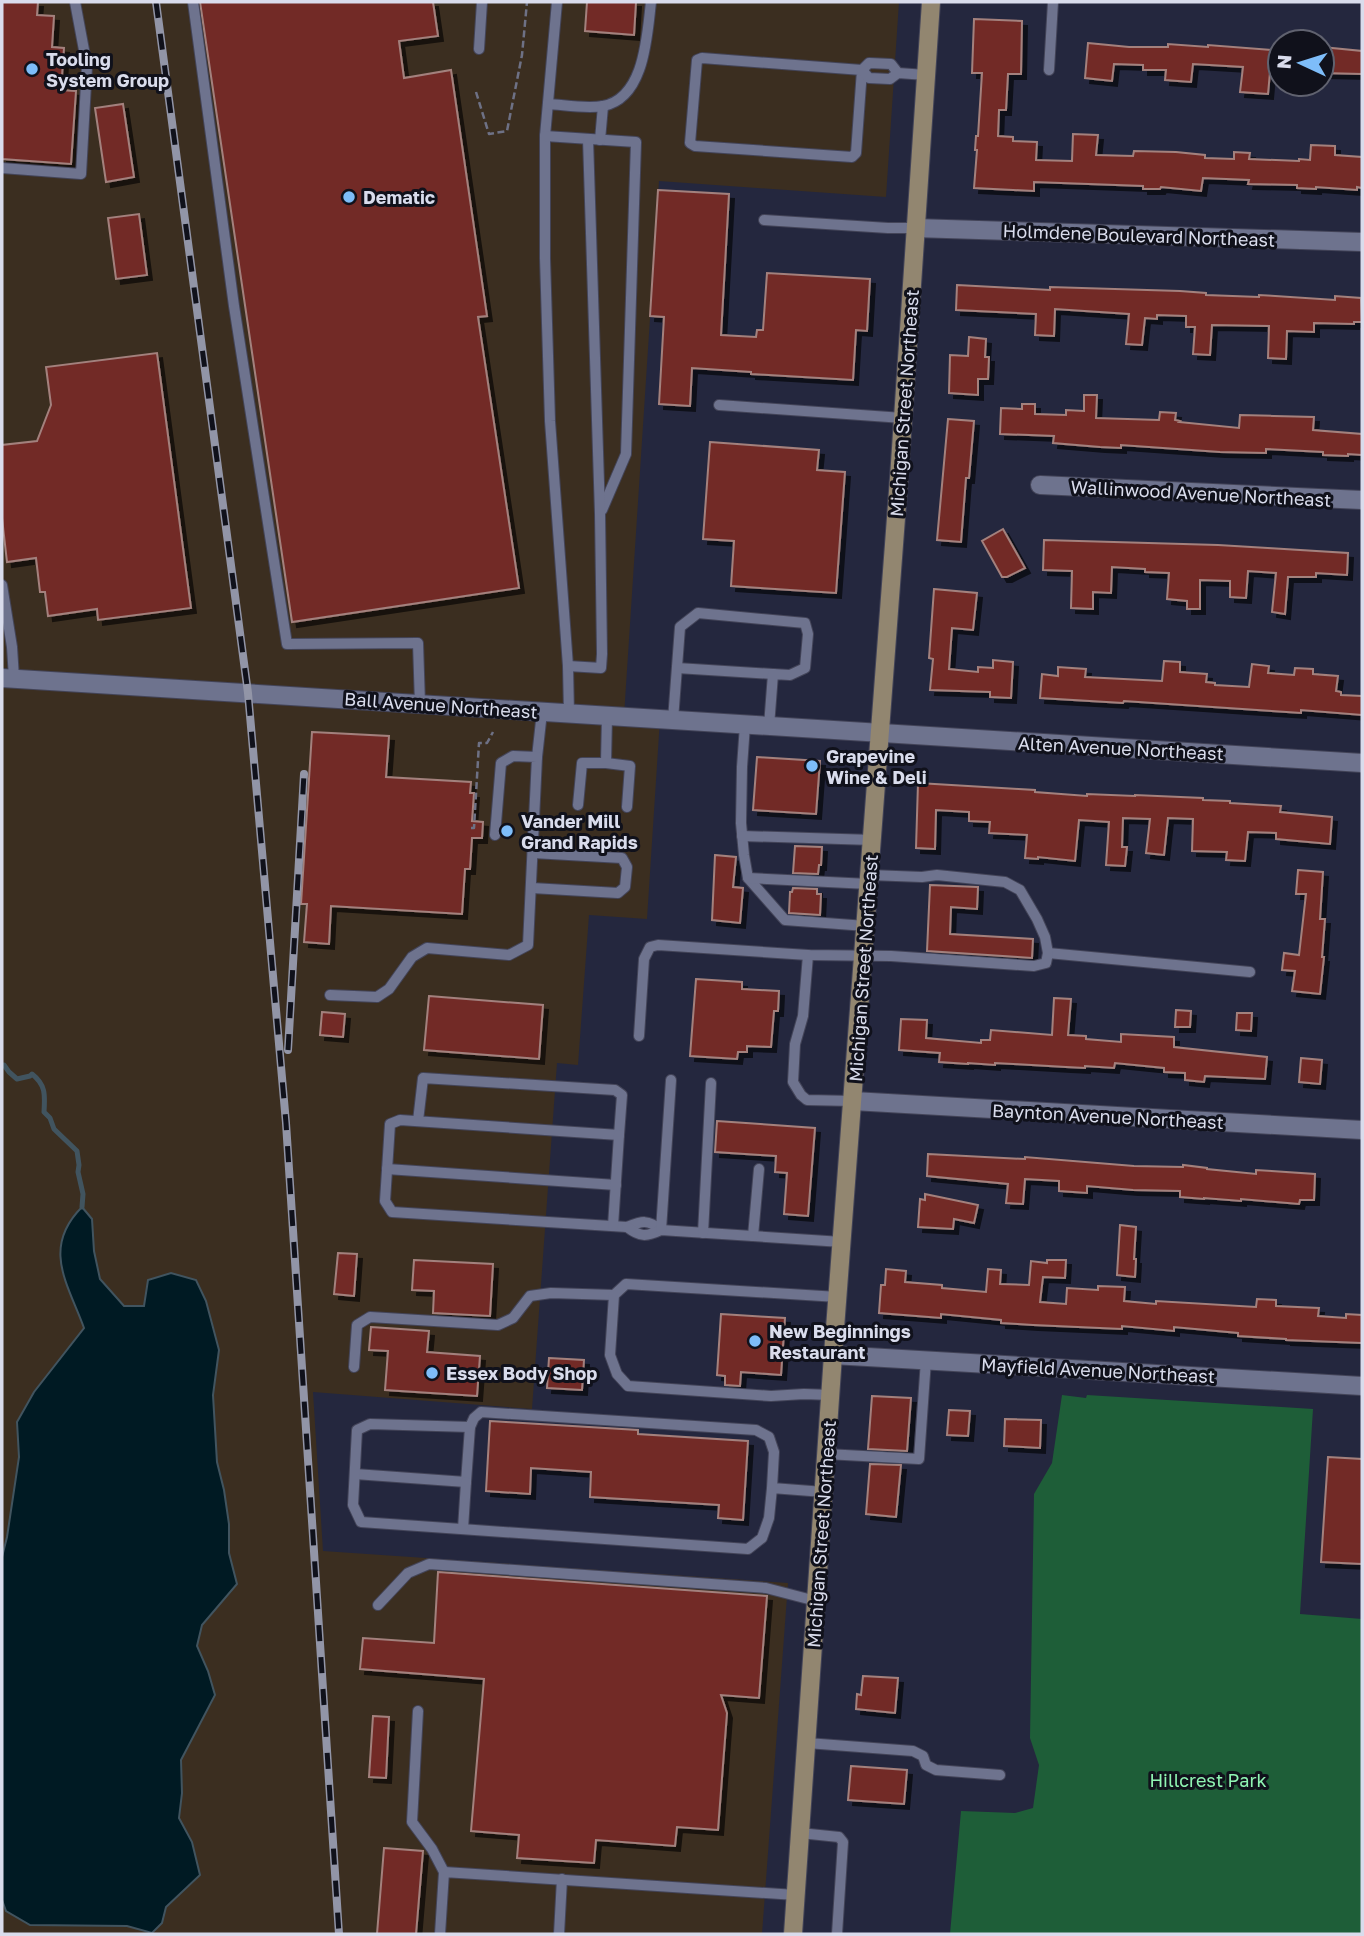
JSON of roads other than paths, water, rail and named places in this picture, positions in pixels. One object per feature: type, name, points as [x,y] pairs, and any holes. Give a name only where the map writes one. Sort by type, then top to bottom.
[{"type":"main road","name":"Michigan Street Northeast","points":[[793,1934],[931,2]]},
{"type":"street","name":"Holmdene Boulevard Northeast","points":[[915,228],[1362,242]]},
{"type":"street","name":"Wallinwood Avenue Northeast","points":[[1040,485],[1362,500]]},
{"type":"street","name":"Ball Avenue Northeast","points":[[8,678],[880,733]]},
{"type":"street","name":"Alten Avenue Northeast","points":[[880,733],[1362,763]]},
{"type":"street","name":"Baynton Avenue Northeast","points":[[853,1101],[1362,1130]]},
{"type":"street","name":"Mayfield Avenue Northeast","points":[[833,1355],[1362,1386]]},
{"type":"lane","points":[[2,168],[82,174],[87,66],[75,2]]},
{"type":"lane","points":[[193,2],[234,306],[287,644],[418,643],[420,704]]},
{"type":"lane","points":[[479,49],[482,2]]},
{"type":"lane","points":[[557,2],[545,136],[545,258],[550,421],[568,666],[569,714]]},
{"type":"lane","points":[[548,104],[603,106],[626,94],[636,77],[646,46],[651,2]]},
{"type":"lane","points":[[1049,69],[1053,2]]},
{"type":"lane","points":[[898,73],[891,64],[869,63],[862,70],[856,153],[852,157],[695,146],[690,143],[697,60],[702,58],[862,70],[869,78],[890,79],[898,73],[926,75]]},
{"type":"lane","points":[[600,140],[603,106]]},
{"type":"lane","points":[[545,136],[636,142],[626,454],[600,514]]},
{"type":"lane","points":[[568,666],[601,668],[600,514],[588,139]]},
{"type":"lane","points":[[764,220],[915,228]]},
{"type":"lane","points":[[719,405],[903,418]]},
{"type":"lane","points":[[2,585],[12,648],[8,678]]},
{"type":"lane","points":[[673,720],[680,627],[698,613],[805,623],[808,634],[805,668],[790,675],[677,668]]},
{"type":"lane","points":[[769,726],[773,674]]},
{"type":"lane","points":[[330,995],[377,997],[389,989],[412,957],[427,948],[509,955],[528,945],[537,757],[542,712]]},
{"type":"lane","points":[[606,763],[607,716]]},
{"type":"lane","points":[[745,725],[742,836],[748,878],[785,920],[866,926]]},
{"type":"lane","points":[[495,835],[501,763],[513,756],[537,757]]},
{"type":"lane","points":[[578,805],[582,763],[606,763],[630,766],[627,807]]},
{"type":"lane","points":[[742,836],[873,840]]},
{"type":"lane","points":[[531,888],[618,893],[625,887],[627,867],[622,858],[533,853]]},
{"type":"lane","points":[[639,1036],[644,959],[650,947],[864,955],[1034,966],[1046,963],[1048,953],[1045,937],[1020,890],[1005,882],[937,874],[870,880],[748,878]]},
{"type":"lane","points":[[1048,953],[1250,972]]},
{"type":"lane","points":[[808,955],[803,1016],[795,1044],[793,1082],[807,1100],[853,1101]]},
{"type":"lane","points":[[418,1121],[423,1078],[615,1090],[622,1095],[613,1226]]},
{"type":"lane","points":[[661,1230],[671,1080]]},
{"type":"lane","points":[[703,1233],[711,1083]]},
{"type":"lane","points":[[619,1135],[400,1119],[390,1124],[385,1201],[392,1212],[627,1227],[639,1222],[652,1222],[661,1230],[842,1242]]},
{"type":"lane","points":[[753,1236],[759,1169]]},
{"type":"lane","points":[[387,1170],[616,1185]]},
{"type":"lane","points":[[831,1395],[771,1396],[628,1386],[617,1374],[610,1355],[614,1295],[626,1284],[838,1297]]},
{"type":"lane","points":[[354,1367],[357,1325],[370,1317],[498,1325],[513,1318],[530,1296],[551,1293],[614,1295]]},
{"type":"lane","points":[[826,1454],[919,1460],[926,1360]]},
{"type":"lane","points":[[463,1529],[470,1427],[481,1412],[755,1430],[769,1437],[774,1451],[772,1488],[769,1518],[762,1538],[748,1549],[361,1522],[353,1505],[357,1430],[370,1424],[470,1427]]},
{"type":"lane","points":[[355,1474],[466,1482]]},
{"type":"lane","points":[[772,1488],[824,1492]]},
{"type":"lane","points":[[377,1605],[408,1573],[429,1564],[766,1588],[816,1601]]},
{"type":"lane","points":[[418,1711],[412,1822],[432,1849],[444,1872],[440,1934]]},
{"type":"lane","points":[[807,1743],[914,1751],[923,1756],[926,1765],[936,1770],[1000,1775]]},
{"type":"lane","points":[[800,1833],[839,1837],[843,1842],[837,1934]]},
{"type":"lane","points":[[444,1872],[796,1895]]},
{"type":"lane","points":[[559,1934],[562,1879]]},
{"type":"water","points":[[82,1207],[92,1219],[94,1251],[100,1279],[124,1306],[144,1306],[148,1280],[171,1273],[196,1280],[206,1301],[219,1350],[213,1395],[217,1462],[229,1524],[229,1553],[237,1584],[202,1625],[197,1646],[215,1695],[181,1760],[182,1793],[179,1818],[192,1842],[200,1875],[166,1907],[162,1923],[152,1933],[127,1926],[30,1925],[6,1911],[2,1900],[2,1557],[19,1457],[17,1422],[34,1392],[84,1328],[66,1281],[60,1252],[70,1222]]},
{"type":"waterway","points":[[2,1065],[17,1079],[32,1074],[40,1082],[44,1095],[44,1112],[50,1118],[54,1129],[77,1151],[83,1194],[82,1207]]},
{"type":"railway","points":[[156,2],[248,693],[286,1123],[339,1934]]},
{"type":"railway","points":[[288,1050],[304,774]]},
{"type":"place","name":"Tooling System Group","points":[[32,69]]},
{"type":"place","name":"Dematic","points":[[349,197]]},
{"type":"place","name":"Grapevine Wine & Deli","points":[[812,766]]},
{"type":"place","name":"Vander Mill Grand Rapids","points":[[507,831]]},
{"type":"place","name":"New Beginnings Restaurant","points":[[755,1341]]},
{"type":"place","name":"Essex Body Shop","points":[[432,1373]]},
{"type":"park label","name":"Hillcrest Park","points":[[1208,1780]]}]
